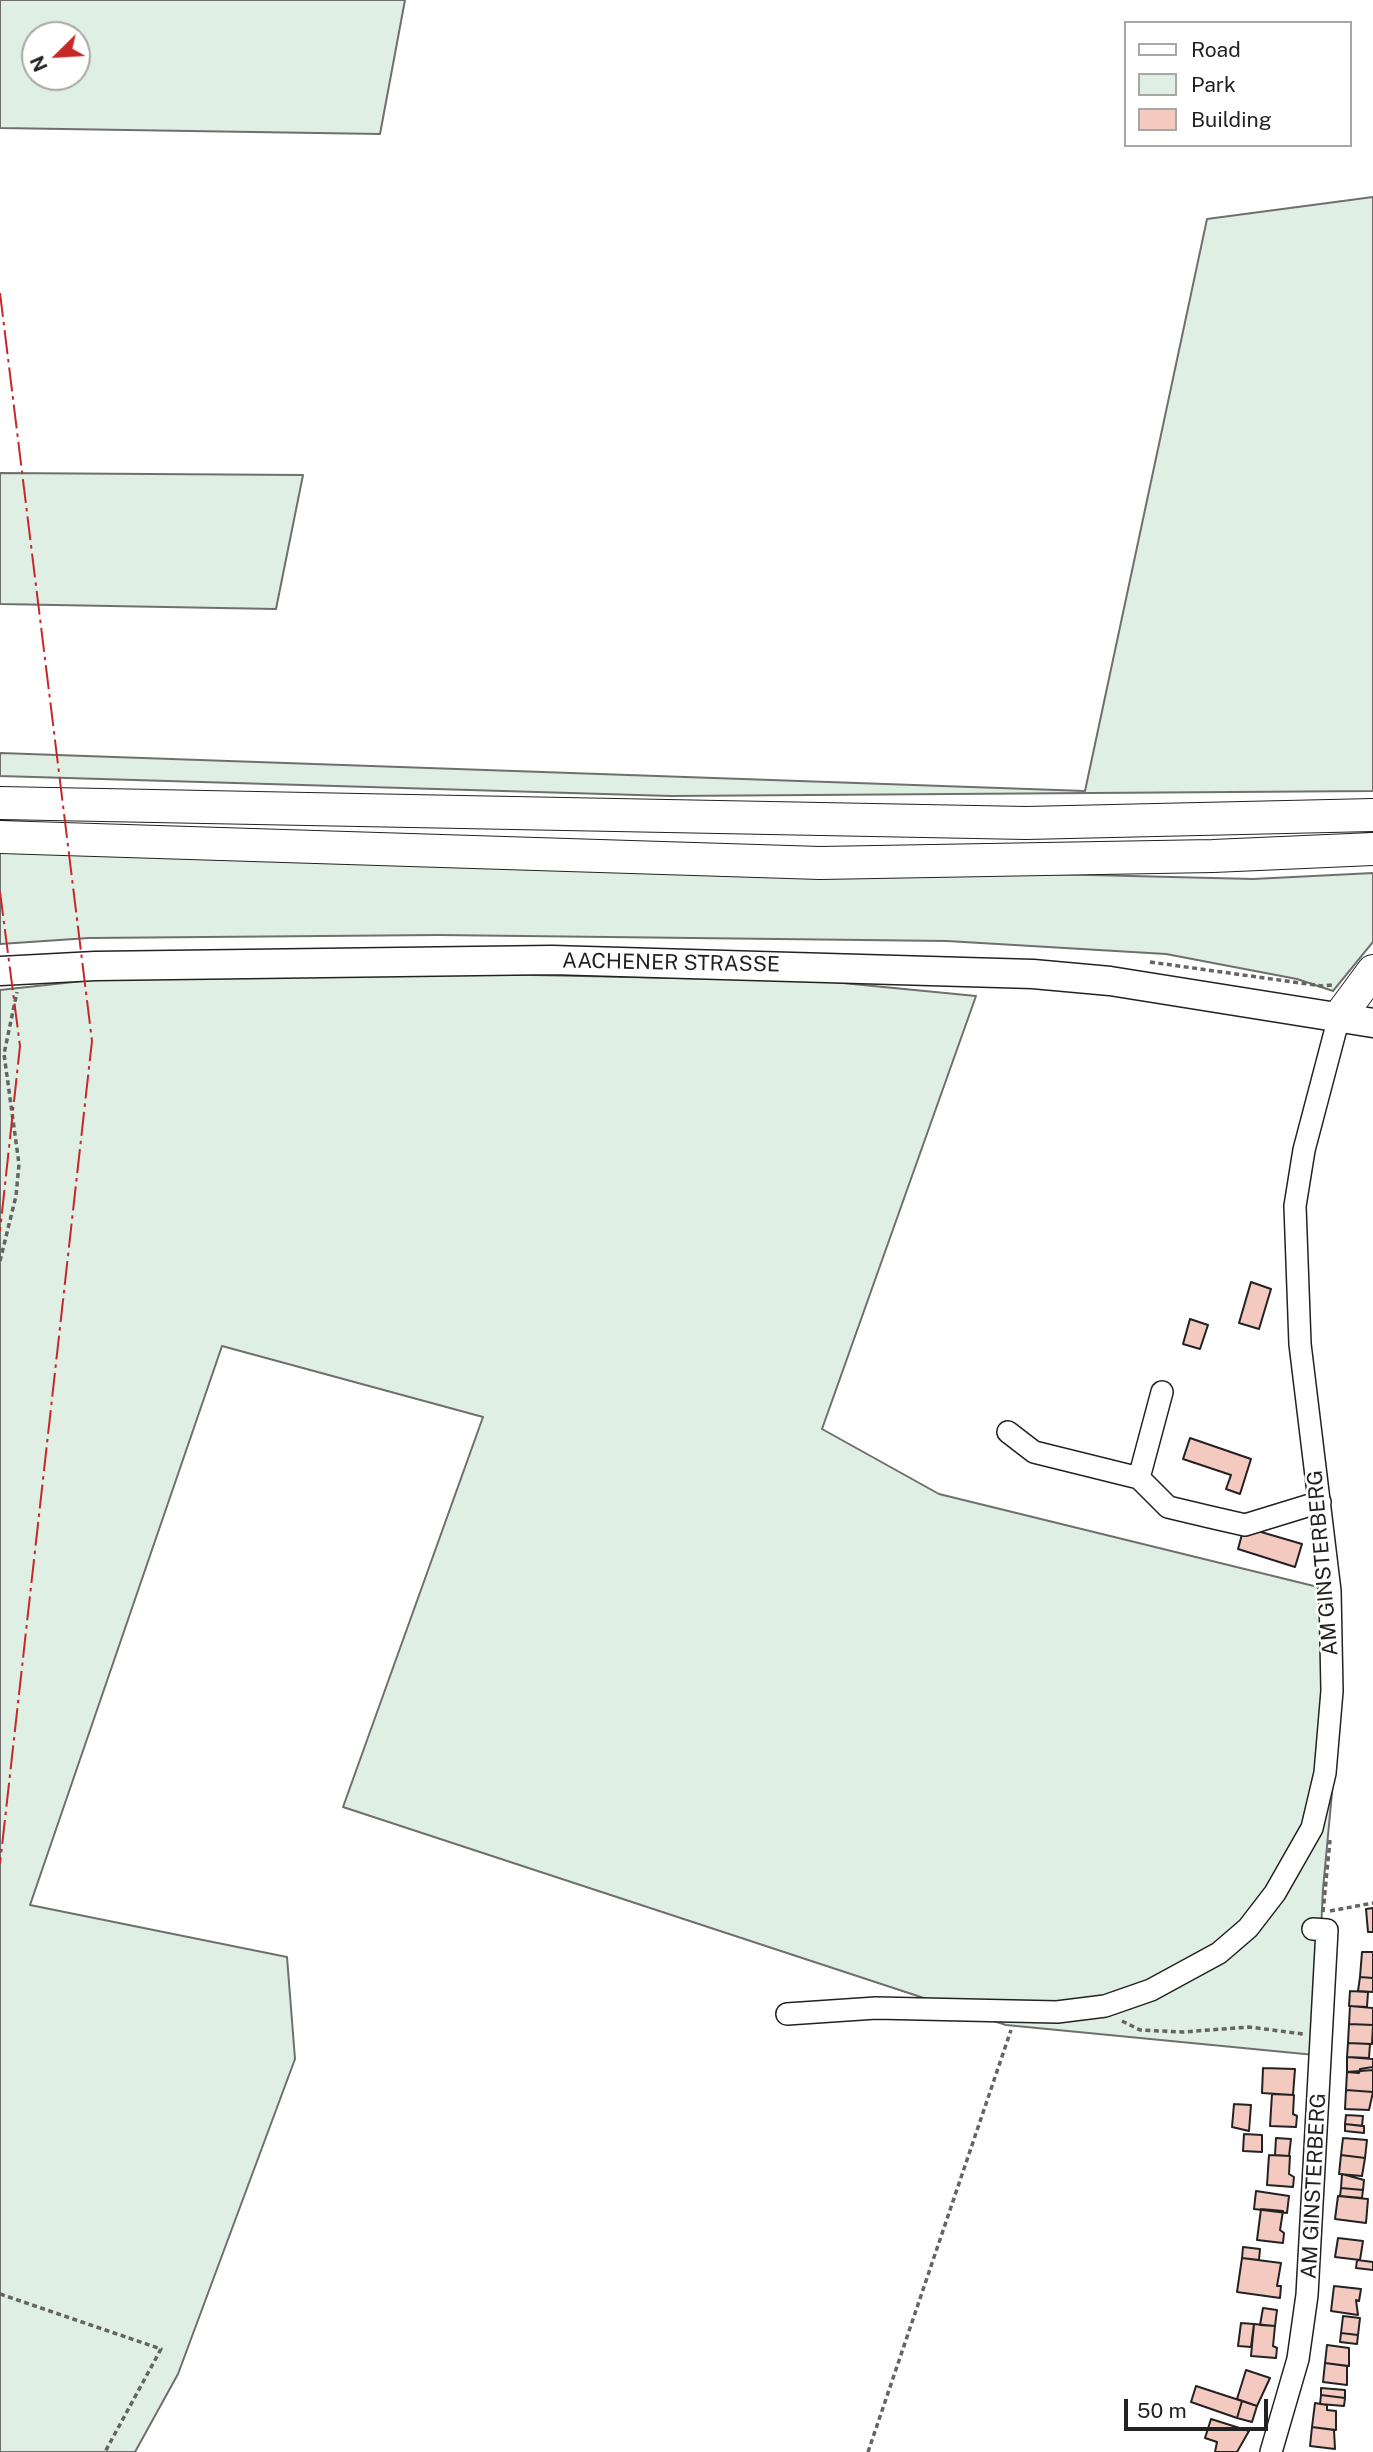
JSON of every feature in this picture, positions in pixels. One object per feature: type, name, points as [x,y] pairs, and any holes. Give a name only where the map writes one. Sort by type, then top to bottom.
[{"type":"highway","points":[[0,803],[1026,823],[1373,815]]},
{"type":"highway","points":[[0,836],[820,863],[1199,856],[1373,849]]},
{"type":"highway","points":[[1339,1017],[1373,971]]},
{"type":"main road","name":"AACHENER STRASSE","points":[[9,970],[552,960],[1033,974],[1098,979],[1373,1023]]},
{"type":"street","name":"AM GINSTERBERG","points":[[787,2014],[876,2008],[1057,2012],[1105,2006],[1151,1990],[1219,1953],[1248,1928],[1275,1894],[1312,1828],[1325,1773],[1332,1692],[1330,1591],[1300,1344],[1295,1206],[1306,1138],[1339,1017]]},
{"type":"street","points":[[1139,1478],[1162,1392]]},
{"type":"street","points":[[1008,1432],[1034,1452],[1139,1478],[1168,1507],[1245,1525],[1320,1502]]},
{"type":"street","name":"AM GINSTERBERG","points":[[1271,2452],[1298,2359],[1307,2295],[1327,1930],[1313,1929]]},
{"type":"path","points":[[0,1261],[16,1196],[19,1164],[4,1054],[17,1005],[9,970]]},
{"type":"path","points":[[1313,1929],[1325,1908],[1331,1825],[1326,1812],[1318,1808]]},
{"type":"path","points":[[1313,1929],[1330,1911],[1373,1903]]},
{"type":"path","points":[[1105,2006],[1122,2022],[1140,2030],[1183,2032],[1249,2027],[1323,2037]]},
{"type":"path","points":[[868,2452],[998,2064],[1019,2012]]},
{"type":"path","points":[[0,2294],[161,2349],[105,2452]]},
{"type":"green space","points":[[0,0],[405,0],[380,134],[0,128]]},
{"type":"green space","points":[[1373,197],[1373,791],[671,796],[0,776],[0,753],[1085,791],[1207,219]]},
{"type":"green space","points":[[0,473],[303,475],[276,609],[0,604]]},
{"type":"green space","points":[[0,848],[1253,879],[1373,873],[1373,942],[1333,991],[1297,979],[1166,954],[947,941],[438,935],[89,938],[0,944]]},
{"type":"green space","points":[[484,974],[822,981],[976,996],[822,1429],[939,1494],[1318,1587],[1335,1695],[1333,1782],[1323,1889],[1315,2055],[1006,2025],[343,1807],[483,1417],[222,1346],[30,1905],[287,1957],[295,2059],[178,2374],[135,2452],[0,2452],[0,990],[120,977]]},
{"type":"building","points":[[1251,1282],[1271,1289],[1259,1329],[1239,1323]]},
{"type":"building","points":[[1190,1319],[1208,1325],[1200,1349],[1183,1344]]},
{"type":"building","points":[[1190,1438],[1251,1459],[1240,1494],[1226,1489],[1231,1475],[1183,1459]]},
{"type":"building","points":[[1244,1527],[1302,1544],[1295,1567],[1238,1549]]},
{"type":"building","points":[[1373,1908],[1373,1932],[1368,1932],[1366,1909]]},
{"type":"building","points":[[1362,1952],[1373,1952],[1373,1978],[1360,1977]]},
{"type":"building","points":[[1360,1977],[1373,1978],[1373,1992],[1358,1991]]},
{"type":"building","points":[[1350,1991],[1368,1992],[1367,2007],[1349,2006]]},
{"type":"building","points":[[1350,2006],[1373,2008],[1373,2025],[1349,2024]]},
{"type":"building","points":[[1349,2024],[1373,2025],[1372,2044],[1348,2043]]},
{"type":"building","points":[[1348,2043],[1370,2044],[1369,2058],[1347,2057]]},
{"type":"building","points":[[1347,2057],[1373,2059],[1373,2070],[1347,2072]]},
{"type":"building","points":[[1373,2067],[1373,2092],[1346,2090],[1347,2072],[1359,2073],[1360,2069]]},
{"type":"building","points":[[1263,2068],[1295,2069],[1293,2095],[1262,2093]]},
{"type":"building","points":[[1346,2090],[1373,2092],[1369,2110],[1345,2109]]},
{"type":"building","points":[[1272,2094],[1294,2095],[1293,2114],[1297,2116],[1296,2127],[1270,2126]]},
{"type":"building","points":[[1234,2104],[1251,2105],[1249,2131],[1232,2127]]},
{"type":"building","points":[[1346,2115],[1363,2116],[1362,2126],[1345,2124]]},
{"type":"building","points":[[1345,2124],[1364,2126],[1364,2133],[1345,2131]]},
{"type":"building","points":[[1244,2134],[1262,2135],[1262,2152],[1243,2151]]},
{"type":"building","points":[[1276,2138],[1291,2139],[1289,2156],[1275,2155]]},
{"type":"building","points":[[1343,2138],[1367,2140],[1365,2158],[1341,2155]]},
{"type":"building","points":[[1269,2155],[1290,2156],[1289,2174],[1294,2177],[1293,2187],[1267,2185]]},
{"type":"building","points":[[1341,2155],[1365,2158],[1362,2176],[1339,2174]]},
{"type":"building","points":[[1342,2174],[1364,2180],[1363,2190],[1341,2188]]},
{"type":"building","points":[[1341,2188],[1363,2190],[1362,2198],[1340,2196]]},
{"type":"building","points":[[1256,2191],[1289,2196],[1287,2213],[1254,2209]]},
{"type":"building","points":[[1338,2196],[1368,2199],[1366,2223],[1335,2219]]},
{"type":"building","points":[[1261,2209],[1283,2211],[1280,2230],[1284,2233],[1283,2243],[1257,2240]]},
{"type":"building","points":[[1338,2238],[1363,2241],[1360,2260],[1335,2257]]},
{"type":"building","points":[[1243,2247],[1260,2249],[1259,2260],[1242,2258]]},
{"type":"building","points":[[1242,2258],[1281,2263],[1277,2286],[1281,2286],[1280,2298],[1237,2292]]},
{"type":"building","points":[[1357,2260],[1373,2262],[1373,2270],[1356,2268]]},
{"type":"building","points":[[1334,2286],[1361,2289],[1359,2301],[1356,2300],[1358,2315],[1331,2311]]},
{"type":"building","points":[[1263,2308],[1277,2310],[1275,2326],[1260,2325]]},
{"type":"building","points":[[1343,2316],[1360,2318],[1358,2335],[1341,2333]]},
{"type":"building","points":[[1241,2323],[1254,2324],[1251,2347],[1238,2346]]},
{"type":"building","points":[[1254,2324],[1275,2326],[1273,2346],[1277,2348],[1276,2358],[1251,2356]]},
{"type":"building","points":[[1341,2333],[1358,2335],[1357,2344],[1340,2342]]},
{"type":"building","points":[[1327,2345],[1349,2348],[1349,2366],[1325,2363]]},
{"type":"building","points":[[1325,2363],[1347,2366],[1347,2385],[1323,2382]]},
{"type":"building","points":[[1246,2370],[1270,2378],[1257,2406],[1237,2399]]},
{"type":"building","points":[[1196,2386],[1242,2401],[1237,2418],[1191,2402]]},
{"type":"building","points":[[1321,2388],[1345,2390],[1345,2398],[1321,2395]]},
{"type":"building","points":[[1321,2395],[1345,2398],[1344,2406],[1320,2404]]},
{"type":"building","points":[[1242,2401],[1257,2406],[1252,2422],[1237,2418]]},
{"type":"building","points":[[1315,2403],[1327,2405],[1327,2410],[1336,2411],[1336,2430],[1312,2427]]},
{"type":"building","points":[[1211,2419],[1249,2431],[1237,2452],[1215,2452],[1217,2442],[1205,2438]]},
{"type":"building","points":[[1312,2427],[1334,2430],[1335,2449],[1310,2446]]},
{"type":"power","points":[[0,293],[92,1041],[0,1864]]},
{"type":"power","points":[[0,892],[20,1046],[0,1231]]}]
